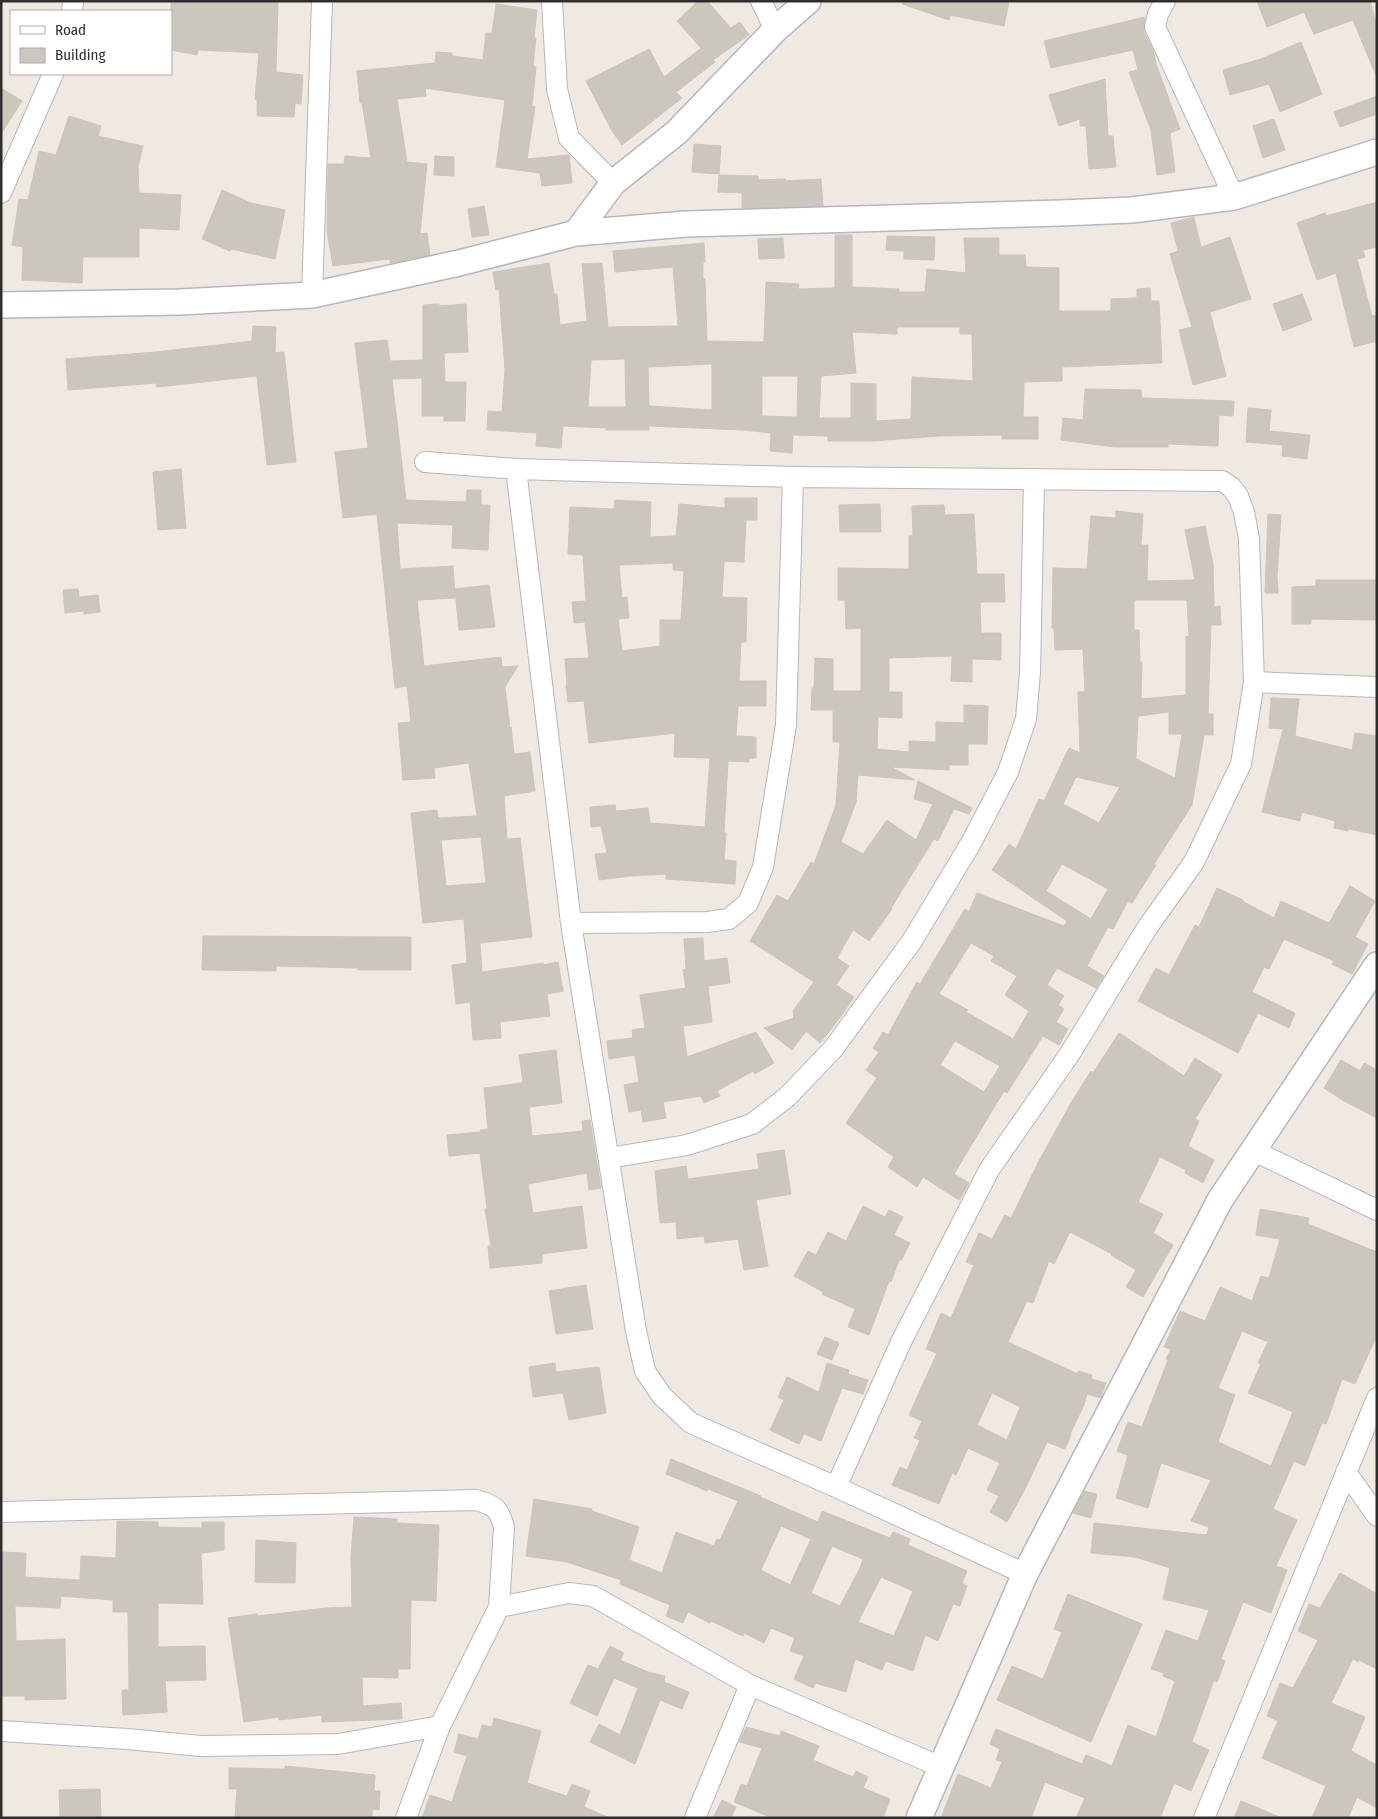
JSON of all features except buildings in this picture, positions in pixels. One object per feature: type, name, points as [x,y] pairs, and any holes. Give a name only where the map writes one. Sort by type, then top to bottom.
[{"type":"street","points":[[312,295],[322,1]]},
{"type":"street","points":[[552,1],[556,89],[569,138],[613,183]]},
{"type":"street","points":[[761,1],[776,30]]},
{"type":"street","points":[[576,233],[613,183],[677,132],[776,30],[808,1]]},
{"type":"street","points":[[1166,1],[1158,14],[1155,27],[1234,197]]},
{"type":"street","points":[[1,193],[53,75]]},
{"type":"street","points":[[1,305],[180,302],[312,295],[459,263],[576,233],[686,224],[1114,210],[1234,197],[1377,152]]},
{"type":"street","points":[[425,462],[516,469],[793,477],[1222,482],[1231,487],[1238,496],[1244,512],[1249,540],[1254,682],[1241,764],[1194,862],[1147,928],[1069,1055],[989,1170],[901,1342],[836,1487]]},
{"type":"street","points":[[516,469],[571,923],[636,1332],[645,1370],[662,1396],[691,1423],[1025,1574]]},
{"type":"street","points":[[571,923],[707,922],[729,919],[748,903],[763,867],[786,725],[793,477]]},
{"type":"street","points":[[609,1158],[687,1145],[752,1124],[788,1097],[834,1049],[912,941],[972,843],[1008,772],[1026,719],[1030,672],[1034,481]]},
{"type":"street","points":[[1254,682],[1377,687]]},
{"type":"street","points":[[919,1818],[1025,1574],[1220,1200],[1254,1151],[1303,1073],[1375,971]]},
{"type":"street","points":[[1254,1151],[1377,1210]]},
{"type":"street","points":[[1204,1818],[1377,1398]]},
{"type":"street","points":[[1346,1472],[1377,1516]]},
{"type":"street","points":[[1,1512],[476,1500],[490,1504],[500,1514],[504,1527],[499,1608],[440,1726],[406,1818]]},
{"type":"street","points":[[499,1608],[569,1593],[593,1596],[750,1685],[940,1767]]},
{"type":"street","points":[[695,1818],[750,1685]]},
{"type":"street","points":[[1,1731],[201,1746],[338,1744],[440,1726]]}]
